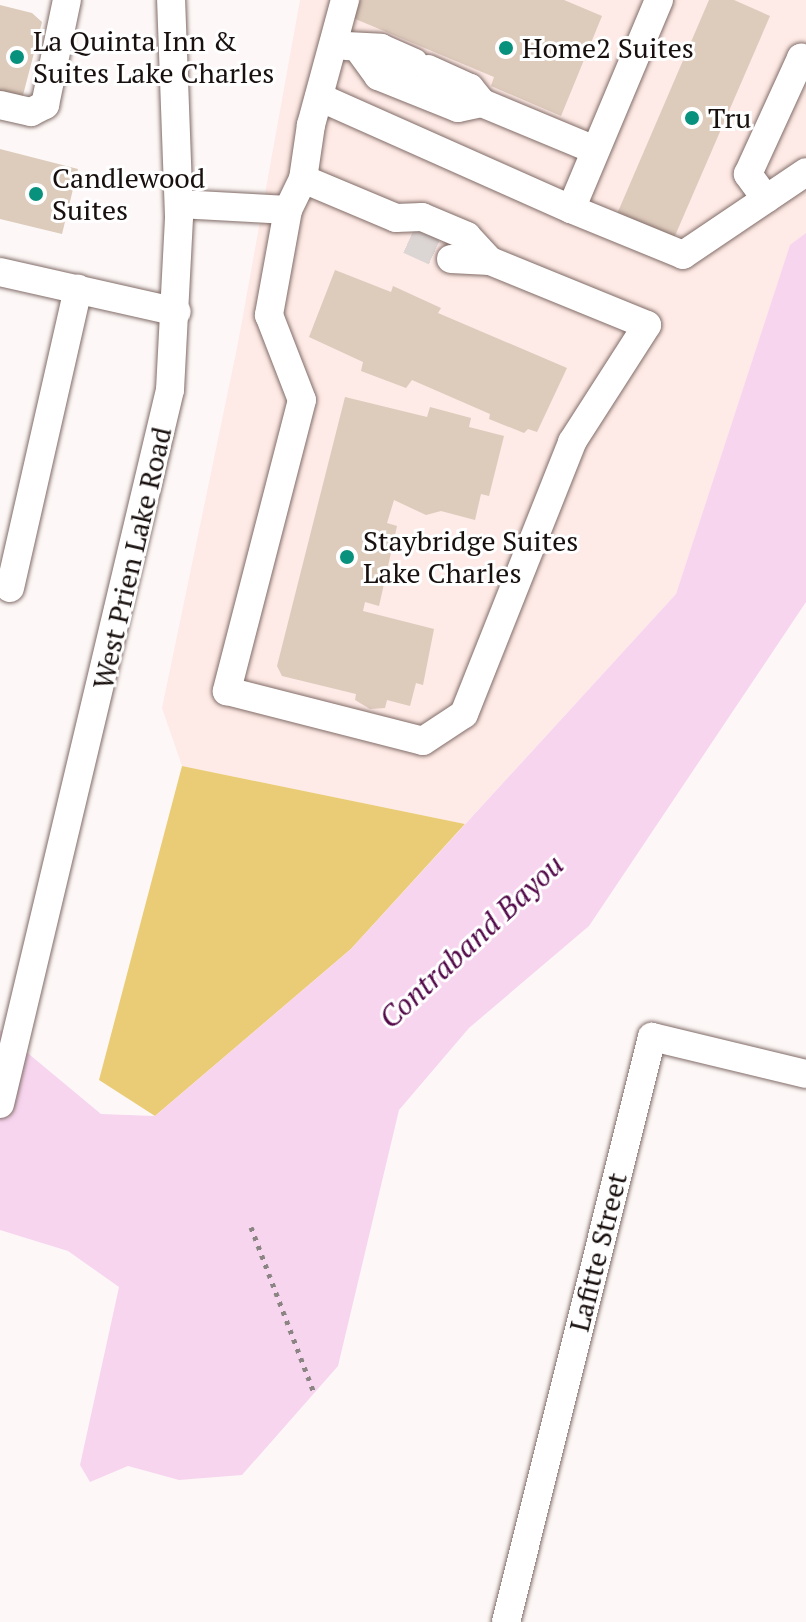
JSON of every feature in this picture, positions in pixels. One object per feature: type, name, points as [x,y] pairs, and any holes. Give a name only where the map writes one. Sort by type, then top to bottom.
[{"type":"street","points":[[0,105],[31,112],[45,105],[67,0]]},
{"type":"street","name":"West Prien Lake Road","points":[[0,1104],[162,438],[177,312],[179,204],[171,0]]},
{"type":"street","points":[[345,0],[346,46],[319,97],[303,179],[288,210],[269,315],[302,400],[227,691],[423,741],[464,714],[572,442],[647,325],[490,261],[451,259]]},
{"type":"street","points":[[571,209],[659,0]]},
{"type":"street","points":[[346,46],[381,48],[470,88],[482,103],[595,150]]},
{"type":"street","points":[[346,46],[378,76],[458,108],[482,103]]},
{"type":"street","points":[[766,199],[748,174],[801,58],[806,60]]},
{"type":"street","points":[[319,97],[683,255],[806,172]]},
{"type":"street","points":[[303,179],[402,229],[422,217],[467,236],[490,261]]},
{"type":"street","points":[[179,204],[288,210]]},
{"type":"street","points":[[0,272],[177,312]]},
{"type":"street","points":[[10,588],[78,289]]},
{"type":"street","name":"Lafitte Street","points":[[506,1622],[652,1037],[806,1074]]},
{"type":"path","points":[[251,1227],[314,1393]]},
{"type":"shaded area","points":[[300,0],[806,0],[806,233],[790,246],[676,594],[465,824],[182,766],[162,708],[238,343]]},
{"type":"shaded area","points":[[182,766],[465,824],[351,949],[155,1116],[99,1080]]},
{"type":"water","name":"Contraband Bayou","points":[[806,233],[806,602],[589,926],[469,1028],[399,1110],[338,1366],[242,1475],[179,1480],[128,1466],[90,1482],[80,1465],[119,1287],[68,1251],[0,1230],[0,1030],[101,1114],[155,1116],[351,949],[676,594],[790,245]]},
{"type":"building","name":"Home2 Suites","points":[[360,0],[564,0],[602,16],[561,116],[491,86],[494,77],[353,18]]},
{"type":"building","name":"Tru","points":[[709,0],[734,0],[770,16],[671,245],[614,221]]},
{"type":"building","name":"La Quinta Inn & Suites Lake Charles","points":[[0,5],[32,13],[42,22],[22,99],[0,93]]},
{"type":"building","name":"Candlewood Suites","points":[[0,149],[78,169],[62,234],[0,219]]},
{"type":"building","points":[[335,270],[391,292],[393,286],[441,308],[438,313],[567,368],[537,432],[528,429],[524,433],[489,419],[490,414],[412,380],[406,388],[361,371],[363,362],[309,337]]},
{"type":"building","name":"Staybridge Suites Lake Charles","points":[[345,397],[427,417],[430,407],[471,418],[469,427],[504,436],[489,496],[481,494],[475,520],[441,511],[426,515],[394,500],[387,523],[397,526],[379,606],[365,602],[363,611],[434,629],[423,685],[416,683],[410,706],[387,700],[385,708],[370,709],[355,700],[356,694],[282,676],[277,666]]},
{"type":"tunnel","points":[[409,240],[451,259]]},
{"type":"place","name":"Home2 Suites","points":[[506,48]]},
{"type":"place","name":"La Quinta Inn & Suites Lake Charles","points":[[17,57]]},
{"type":"place","name":"Tru","points":[[692,118]]},
{"type":"place","name":"Candlewood Suites","points":[[36,194]]},
{"type":"place","name":"Staybridge Suites Lake Charles","points":[[347,557]]}]
